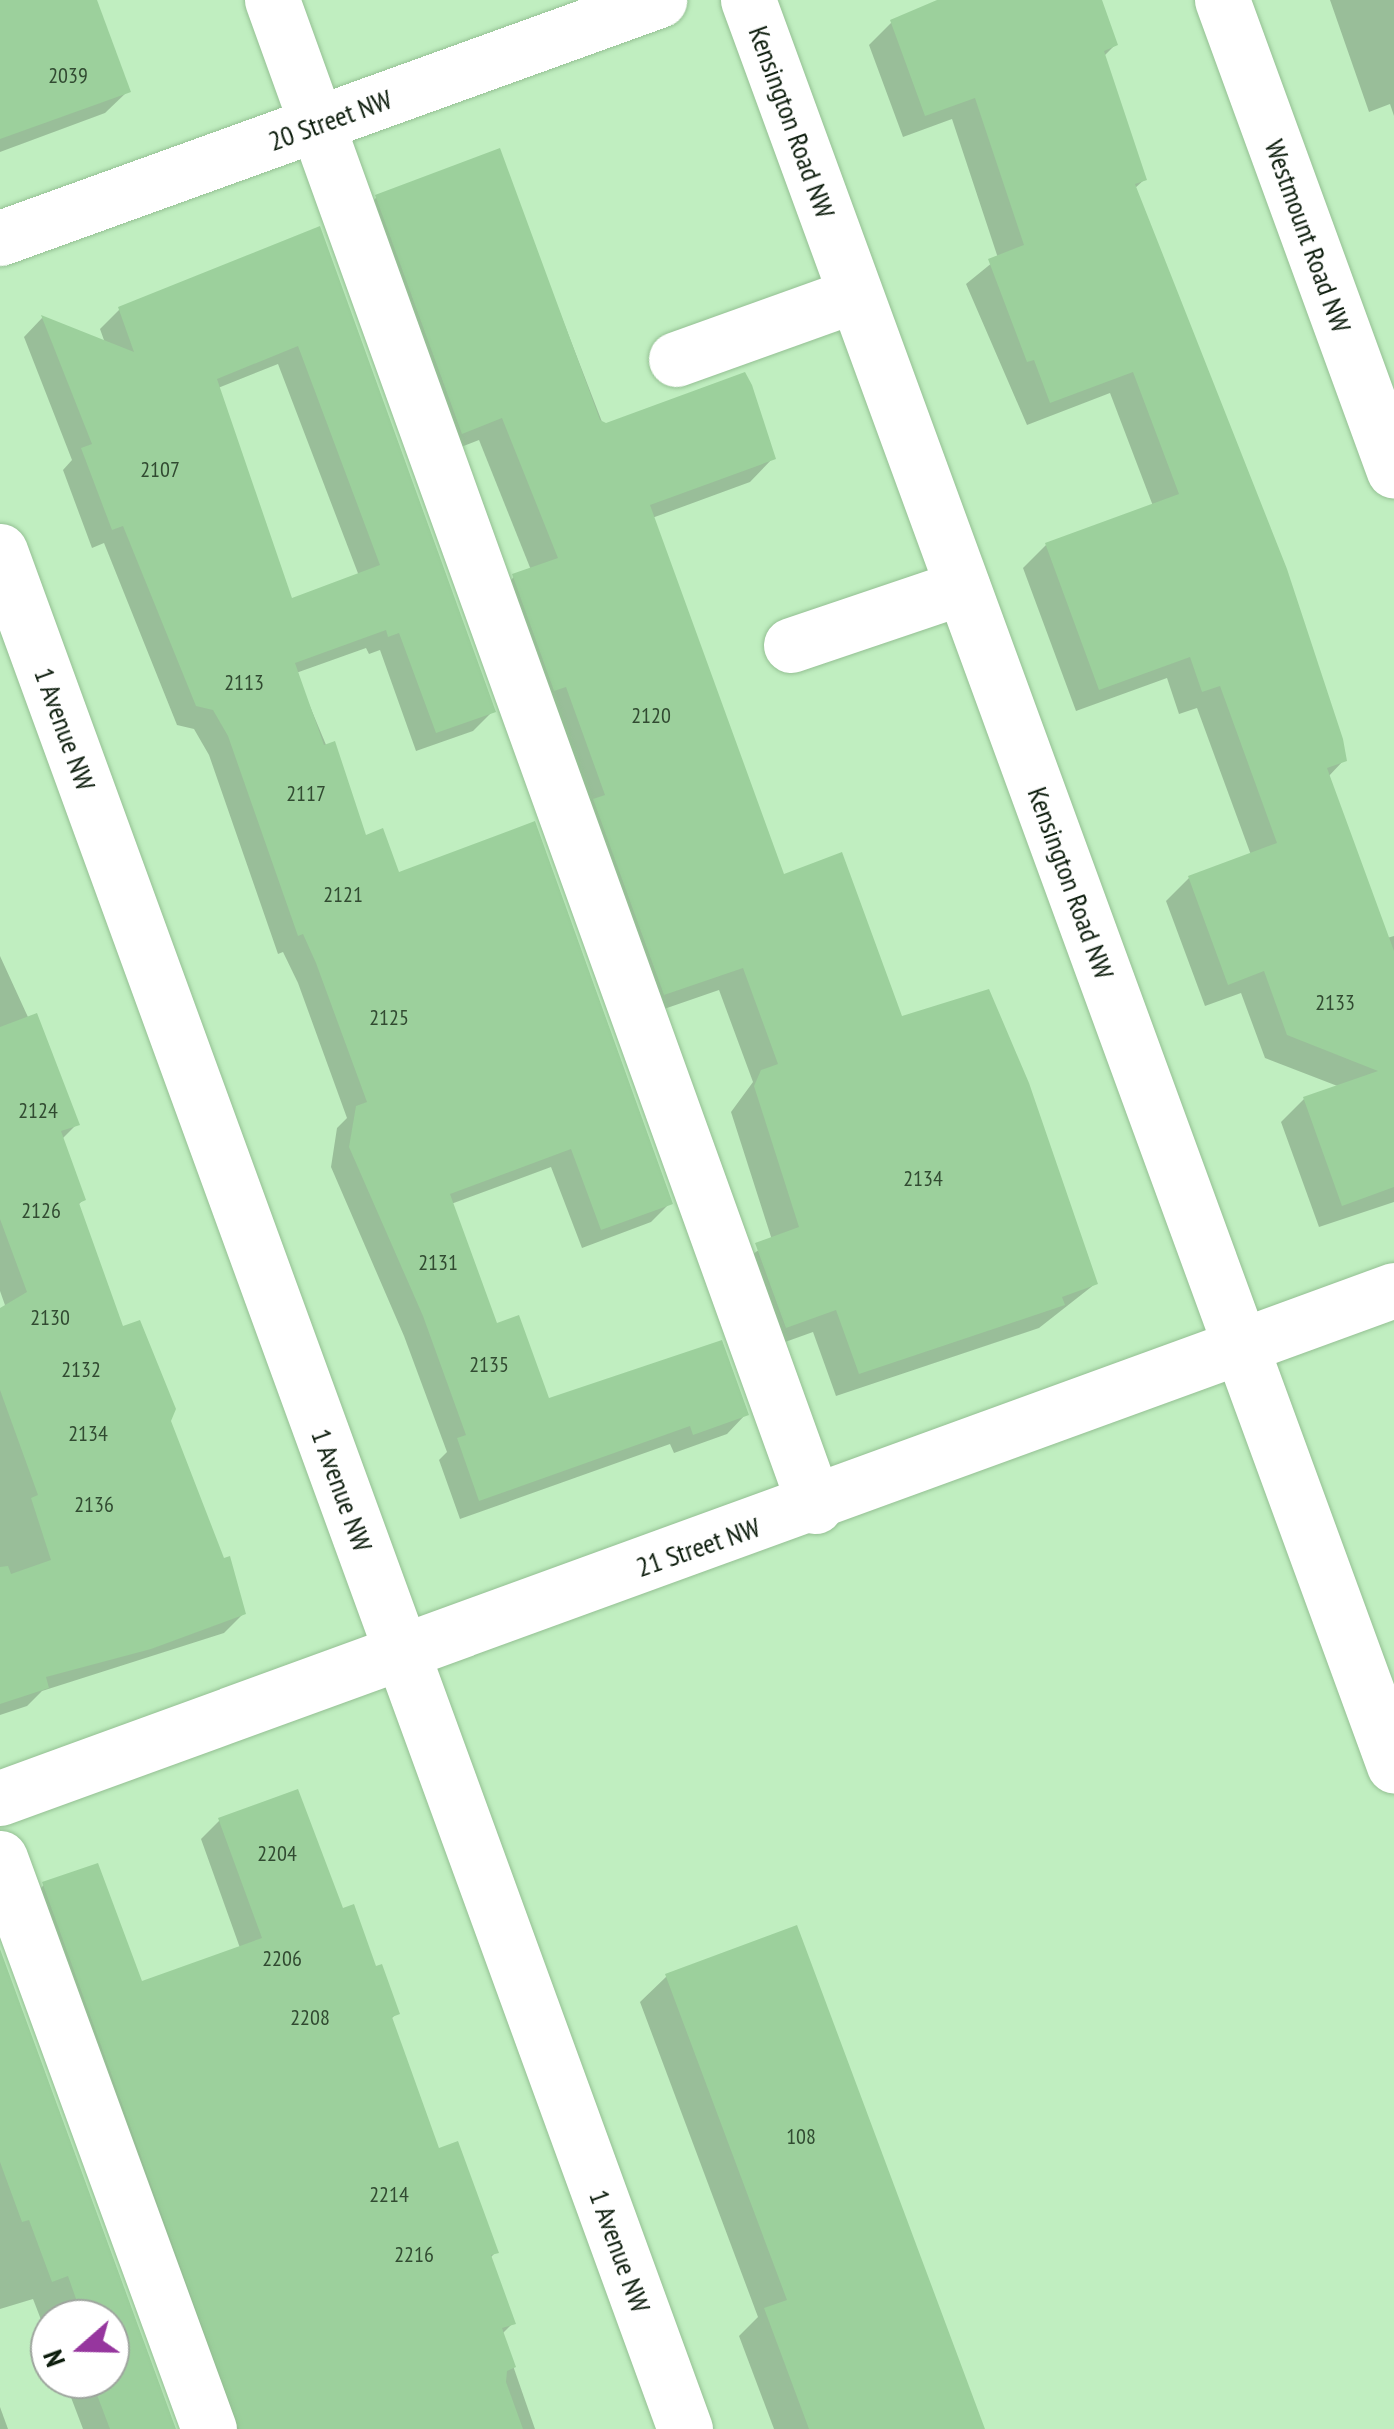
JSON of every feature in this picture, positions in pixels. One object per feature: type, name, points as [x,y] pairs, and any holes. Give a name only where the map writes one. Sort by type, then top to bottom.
[{"type":"street","points":[[272,0],[815,1506]]},
{"type":"street","name":"20 Street NW","points":[[0,238],[658,0]]},
{"type":"street","name":"Kensington Road NW","points":[[748,0],[1394,1765]]},
{"type":"street","name":"Westmount Road NW","points":[[1222,0],[1394,471]]},
{"type":"street","points":[[676,359],[855,295]]},
{"type":"street","name":"1 Avenue NW","points":[[0,552],[684,2429]]},
{"type":"street","points":[[791,644],[962,586]]},
{"type":"street","name":"21 Street NW","points":[[0,1798],[400,1650],[815,1506],[1394,1290]]},
{"type":"street","points":[[0,1858],[208,2429]]},
{"type":"building","points":[[0,0],[97,0],[131,92],[0,139]]},
{"type":"building","points":[[937,0],[1102,0],[1118,45],[1104,51],[1147,180],[1135,184],[1287,569],[1343,739],[1347,761],[1327,768],[1394,951],[1394,1187],[1342,1206],[1303,1097],[1378,1071],[1287,1035],[1264,971],[1228,985],[1188,876],[1277,843],[1220,686],[1202,692],[1190,657],[1099,690],[1045,543],[1179,494],[1133,372],[1050,403],[1034,360],[1027,362],[988,259],[1024,245],[975,98],[925,116],[890,20]]},
{"type":"building","points":[[500,148],[600,420],[606,423],[745,372],[752,385],[776,459],[650,505],[784,874],[842,852],[902,1016],[989,989],[1029,1083],[1098,1284],[1062,1297],[1065,1305],[859,1374],[836,1310],[786,1328],[755,1243],[799,1227],[754,1086],[761,1070],[778,1064],[743,968],[664,995],[593,799],[605,795],[566,687],[554,691],[512,574],[558,558],[502,418],[462,434],[375,195]]},
{"type":"building","points":[[320,226],[496,712],[436,733],[399,633],[388,637],[386,630],[295,663],[324,745],[335,741],[366,835],[383,828],[399,872],[535,821],[673,1204],[601,1230],[571,1149],[450,1194],[497,1323],[519,1315],[549,1398],[722,1340],[749,1415],[693,1435],[690,1426],[479,1501],[457,1438],[466,1435],[423,1316],[349,1147],[356,1106],[367,1102],[316,963],[303,934],[298,936],[228,736],[213,710],[196,706],[123,526],[112,530],[81,448],[92,444],[41,315],[134,352],[118,307]],"holes":[[[298,346],[380,565],[292,598],[217,379]]]},
{"type":"building","points":[[37,1013],[80,1125],[61,1131],[86,1200],[79,1203],[123,1326],[140,1320],[176,1409],[171,1421],[224,1558],[230,1556],[246,1614],[151,1649],[46,1677],[49,1688],[0,1704],[0,1567],[8,1566],[11,1574],[51,1560],[31,1498],[38,1495],[0,1390],[0,1308],[27,1292],[0,1219],[0,1027]]},
{"type":"building","points":[[298,1789],[343,1908],[354,1904],[376,1966],[382,1964],[400,2014],[392,2017],[439,2148],[458,2141],[499,2253],[491,2255],[516,2324],[502,2328],[516,2367],[507,2371],[506,2382],[523,2429],[239,2429],[42,1882],[98,1863],[142,1981],[262,1938],[218,1818]]},
{"type":"building","points":[[797,1925],[985,2429],[809,2429],[764,2308],[787,2300],[665,1974]]},
{"type":"building","points":[[0,1949],[128,2299],[76,2299],[68,2276],[52,2282],[29,2220],[22,2222],[0,2162]]},
{"type":"building","points":[[130,2304],[176,2429],[110,2429],[99,2399],[130,2399]]}]
